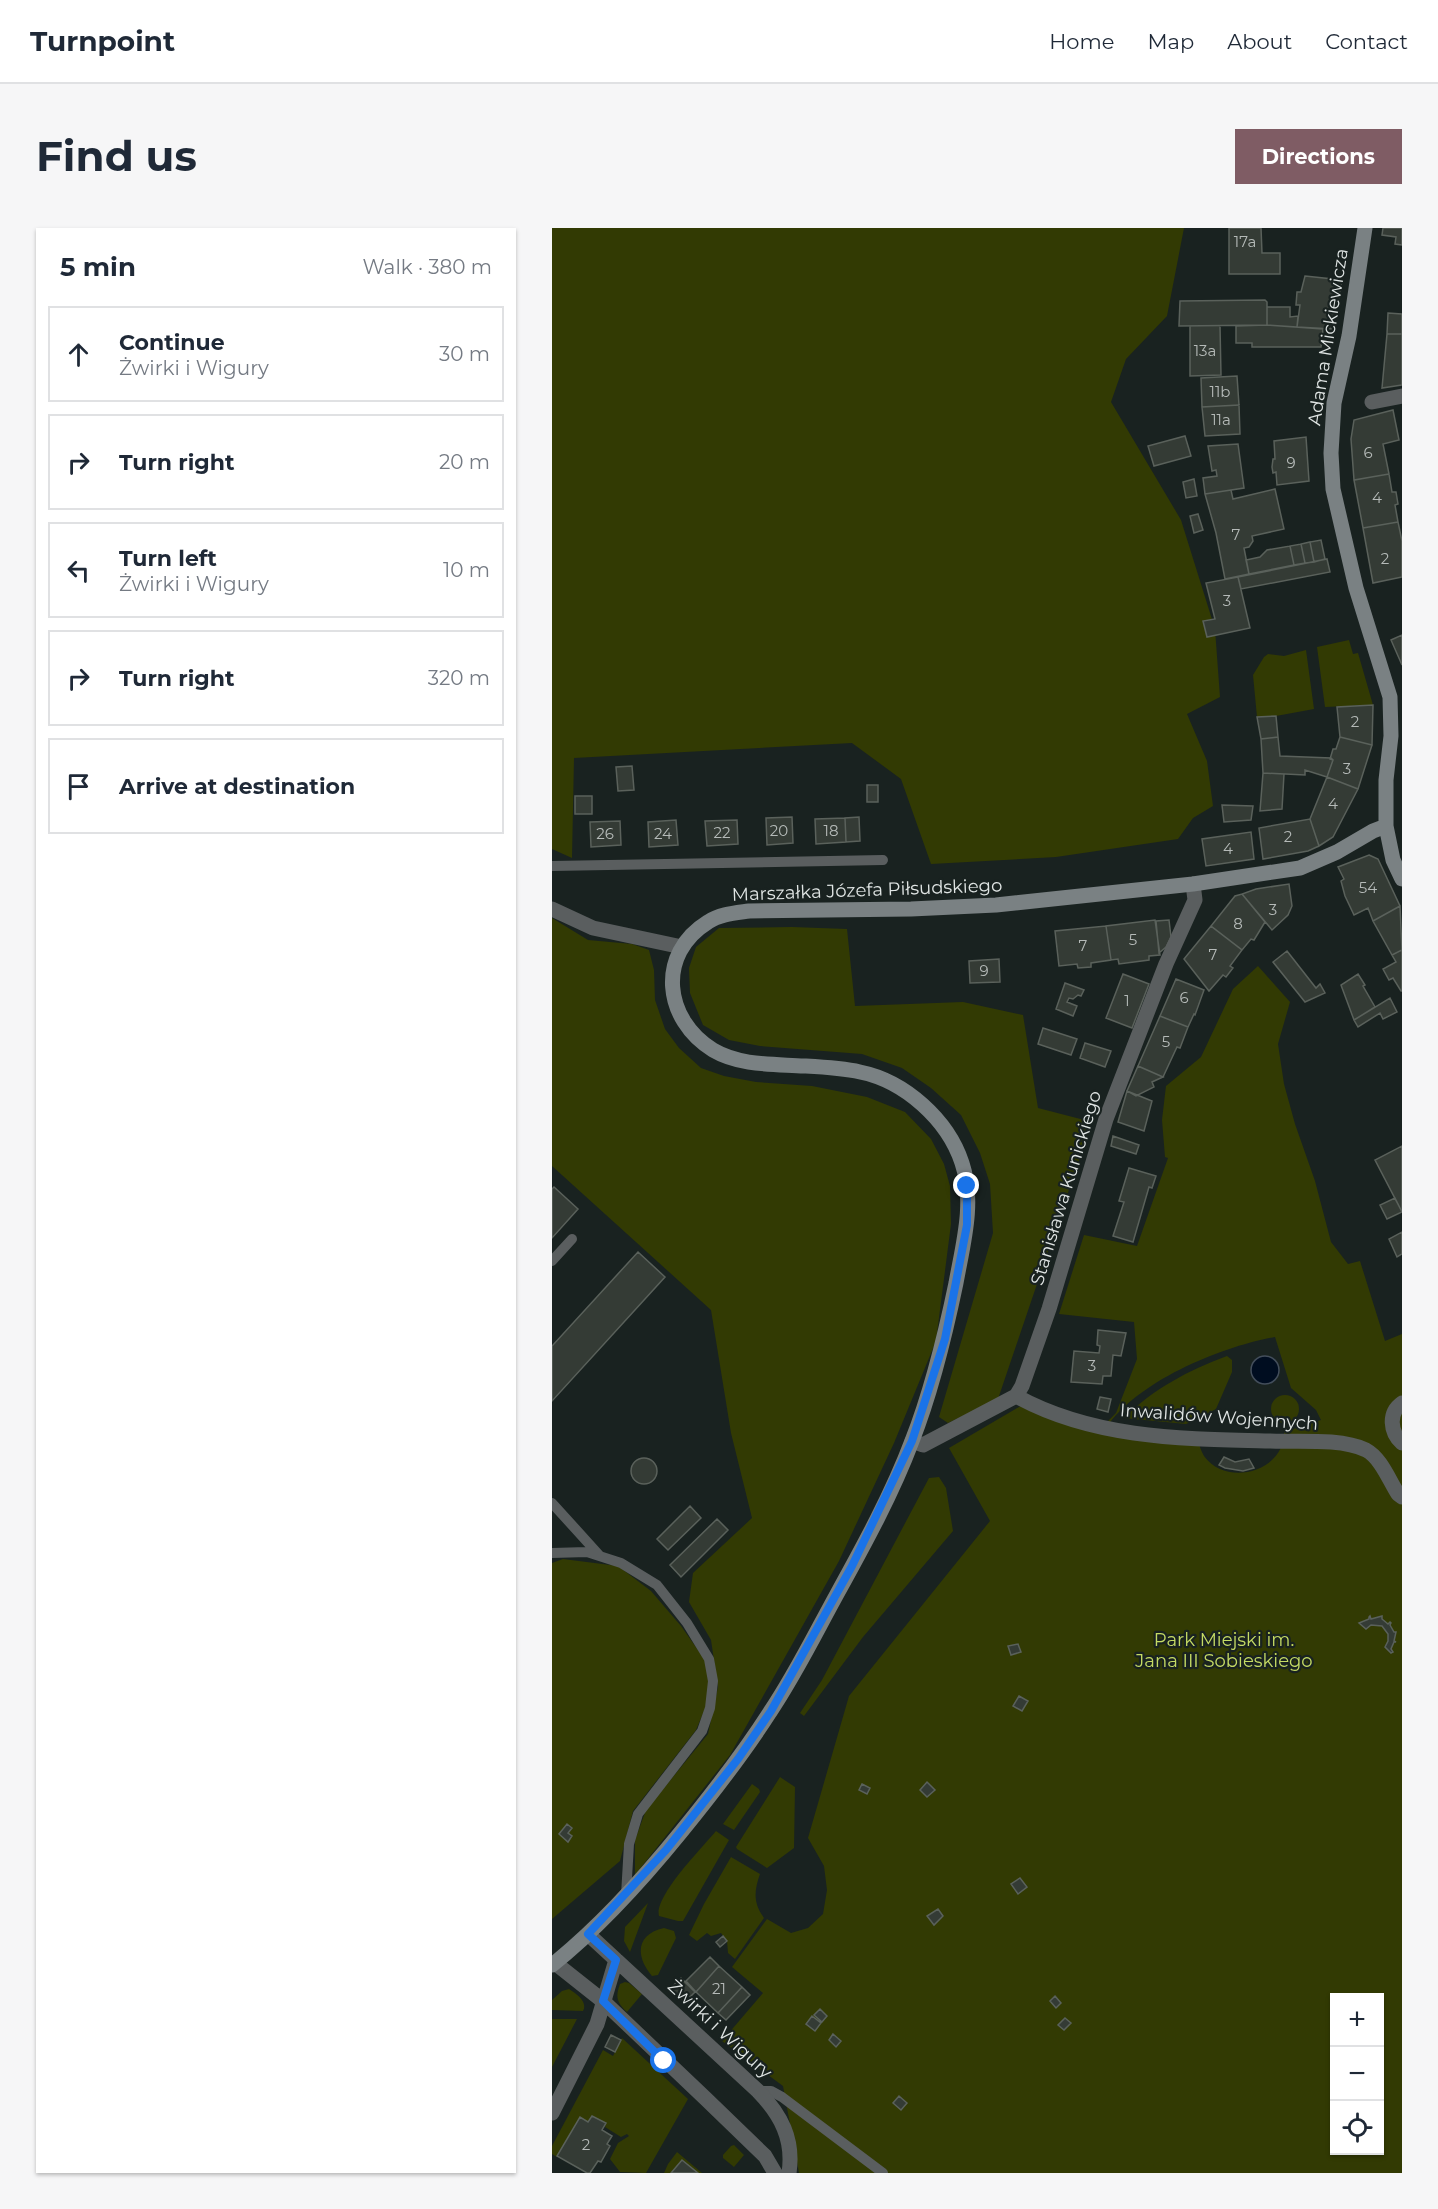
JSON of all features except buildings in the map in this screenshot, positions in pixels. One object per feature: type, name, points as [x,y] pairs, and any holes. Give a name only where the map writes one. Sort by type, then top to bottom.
[{"type":"street","name":"Adama Mickiewicza","points":[[1365,228],[1349,336],[1334,403],[1331,453],[1333,489],[1344,544],[1368,630],[1396,695],[1386,780],[1386,826],[1393,860],[1402,879]]},
{"type":"street","points":[[1372,402],[1402,396]]},
{"type":"street","name":"Marszałka Józefa Piłsudskiego","points":[[554,1964],[588,1934],[626,1895],[703,1806],[771,1711],[852,1566],[912,1441],[945,1339],[967,1225],[967,1186],[962,1162],[943,1126],[917,1100],[895,1085],[863,1072],[813,1066],[762,1064],[728,1058],[710,1048],[694,1035],[680,1019],[673,998],[673,970],[682,947],[692,934],[710,920],[729,913],[996,905],[1193,884],[1300,868],[1337,852],[1386,826]]},
{"type":"street","name":"Stanisława Kunickiego","points":[[1016,1396],[1022,1386],[1049,1309],[1106,1119],[1162,974],[1195,900],[1193,884]]},
{"type":"street","points":[[552,909],[593,928],[682,947]]},
{"type":"street","points":[[912,1441],[923,1445],[1016,1396]]},
{"type":"street","name":"Inwalidów Wojennych","points":[[1016,1396],[1091,1426],[1116,1431],[1197,1439],[1332,1443],[1365,1450],[1376,1457],[1402,1497]]},
{"type":"street","points":[[1402,1402],[1392,1415],[1392,1426],[1396,1437],[1402,1443]]},
{"type":"street","name":"Żwirki i Wigury","points":[[588,1934],[758,2091],[779,2114],[791,2159],[789,2173]]},
{"type":"street","points":[[552,2113],[593,2033],[616,1960]]},
{"type":"street","points":[[554,1964],[603,2001],[758,2150],[775,2173]]},
{"type":"lane","points":[[552,866],[883,860]]},
{"type":"lane","points":[[552,1261],[572,1239]]},
{"type":"lane","points":[[552,1503],[600,1556]]},
{"type":"lane","points":[[552,1553],[587,1552],[600,1556],[621,1563],[657,1586],[687,1623],[709,1659],[713,1682],[710,1708],[702,1731],[638,1814],[629,1844],[626,1895]]},
{"type":"lane","points":[[758,2091],[771,2091],[782,2097],[883,2173]]},
{"type":"green space","points":[[552,228],[1184,228],[1167,316],[1126,359],[1111,402],[1181,520],[1215,629],[1220,697],[1187,714],[1207,761],[1213,806],[1193,818],[1178,839],[1056,857],[931,864],[901,779],[852,743],[574,758],[572,858],[552,849]]},
{"type":"green space","points":[[1349,640],[1353,654],[1358,653],[1373,705],[1325,707],[1317,647]]},
{"type":"green space","points":[[1306,650],[1314,709],[1257,717],[1253,675],[1264,657],[1268,654],[1284,656]]},
{"type":"green space","points":[[552,918],[588,940],[632,944],[649,950],[654,970],[655,1000],[665,1029],[679,1048],[701,1068],[724,1076],[756,1082],[812,1086],[867,1097],[905,1112],[931,1139],[944,1164],[950,1186],[951,1224],[936,1341],[894,1443],[839,1561],[730,1755],[635,1875],[635,1840],[646,1810],[708,1734],[718,1687],[711,1640],[689,1602],[693,1573],[752,1518],[731,1433],[711,1310],[552,1166]]},
{"type":"green space","points":[[719,928],[847,929],[855,1006],[963,1002],[1023,1015],[1038,1108],[1092,1122],[998,1399],[948,1423],[939,1417],[993,1233],[990,1184],[980,1153],[961,1115],[931,1088],[902,1068],[862,1054],[760,1046],[729,1040],[703,1025],[690,993],[689,968],[696,947]]},
{"type":"green space","name":"Park Miejski im. Jana III Sobieskiego","points":[[1258,966],[1290,1002],[1278,1044],[1284,1084],[1315,1181],[1331,1242],[1348,1264],[1360,1261],[1385,1341],[1402,1334],[1402,2173],[799,2173],[783,2086],[722,2041],[763,1993],[732,1967],[767,1919],[791,1933],[808,1928],[823,1914],[827,1890],[824,1866],[808,1838],[849,1696],[990,1521],[949,1448],[1031,1400],[1105,1424],[1116,1413],[1137,1359],[1134,1322],[1059,1314],[1084,1235],[1137,1246],[1168,1158],[1165,1157],[1162,1120],[1166,1086],[1201,1057],[1233,989]],"holes":[[[1275,1337],[1291,1388],[1316,1410],[1321,1420],[1284,1432],[1282,1446],[1275,1457],[1253,1471],[1240,1473],[1214,1466],[1204,1456],[1197,1439],[1106,1428],[1138,1395],[1159,1381],[1206,1358]]]},
{"type":"green space","points":[[1227,1356],[1232,1360],[1232,1372],[1216,1409],[1186,1424],[1124,1418],[1172,1381]]},
{"type":"green space","points":[[1285,1395],[1295,1399],[1299,1409],[1295,1419],[1285,1423],[1275,1419],[1271,1409],[1275,1399]]},
{"type":"green space","points":[[939,1477],[946,1488],[953,1531],[863,1637],[804,1716],[800,1713],[822,1680],[929,1478]]},
{"type":"green space","points":[[563,1559],[618,1566],[651,1591],[681,1626],[705,1660],[709,1684],[707,1704],[696,1730],[633,1811],[620,1861],[552,1919],[552,1563]]},
{"type":"green space","points":[[780,1777],[795,1787],[794,1848],[767,1868],[736,1847]]},
{"type":"green space","points":[[752,1784],[760,1792],[734,1830],[723,1824]]},
{"type":"green space","points":[[716,1831],[729,1840],[683,1921],[659,1916],[659,1907],[671,1885]]},
{"type":"green space","points":[[731,1857],[760,1874],[756,1897],[764,1918],[735,1959],[728,1953],[727,1941],[721,1933],[711,1936],[707,1933],[697,1941],[689,1935]]},
{"type":"green space","points":[[648,1903],[630,1952],[624,1941],[625,1927]]},
{"type":"green space","points":[[664,1928],[674,1931],[676,1938],[658,1975],[652,1976],[643,1961],[641,1947],[648,1935]]},
{"type":"green space","points":[[625,1982],[642,1994],[627,2012],[619,2003],[617,1996],[620,1984]]},
{"type":"green space","points":[[569,1989],[583,2001],[583,2011],[552,2010],[552,2000],[562,1991]]},
{"type":"green space","points":[[552,2019],[577,2019],[552,2067]]},
{"type":"green space","points":[[622,2038],[688,2099],[646,2173],[620,2172],[610,2159],[618,2143],[629,2136],[627,2134],[621,2137],[593,2116],[589,2123],[580,2118],[557,2157],[552,2154],[552,2146],[603,2050],[613,2056]]},
{"type":"green space","points":[[734,2145],[744,2155],[734,2167],[723,2158],[723,2155]]},
{"type":"green space","points":[[677,2152],[702,2173],[698,2173],[682,2160],[671,2173],[664,2173]]},
{"type":"water","points":[[1265,1356],[1275,1360],[1279,1370],[1275,1380],[1265,1384],[1255,1380],[1251,1370],[1255,1360]]},
{"type":"route","points":[[664,2061],[603,2001],[616,1960],[588,1934],[666,1850],[738,1759],[771,1711],[852,1566],[912,1441],[945,1339],[967,1225],[967,1186]]}]
